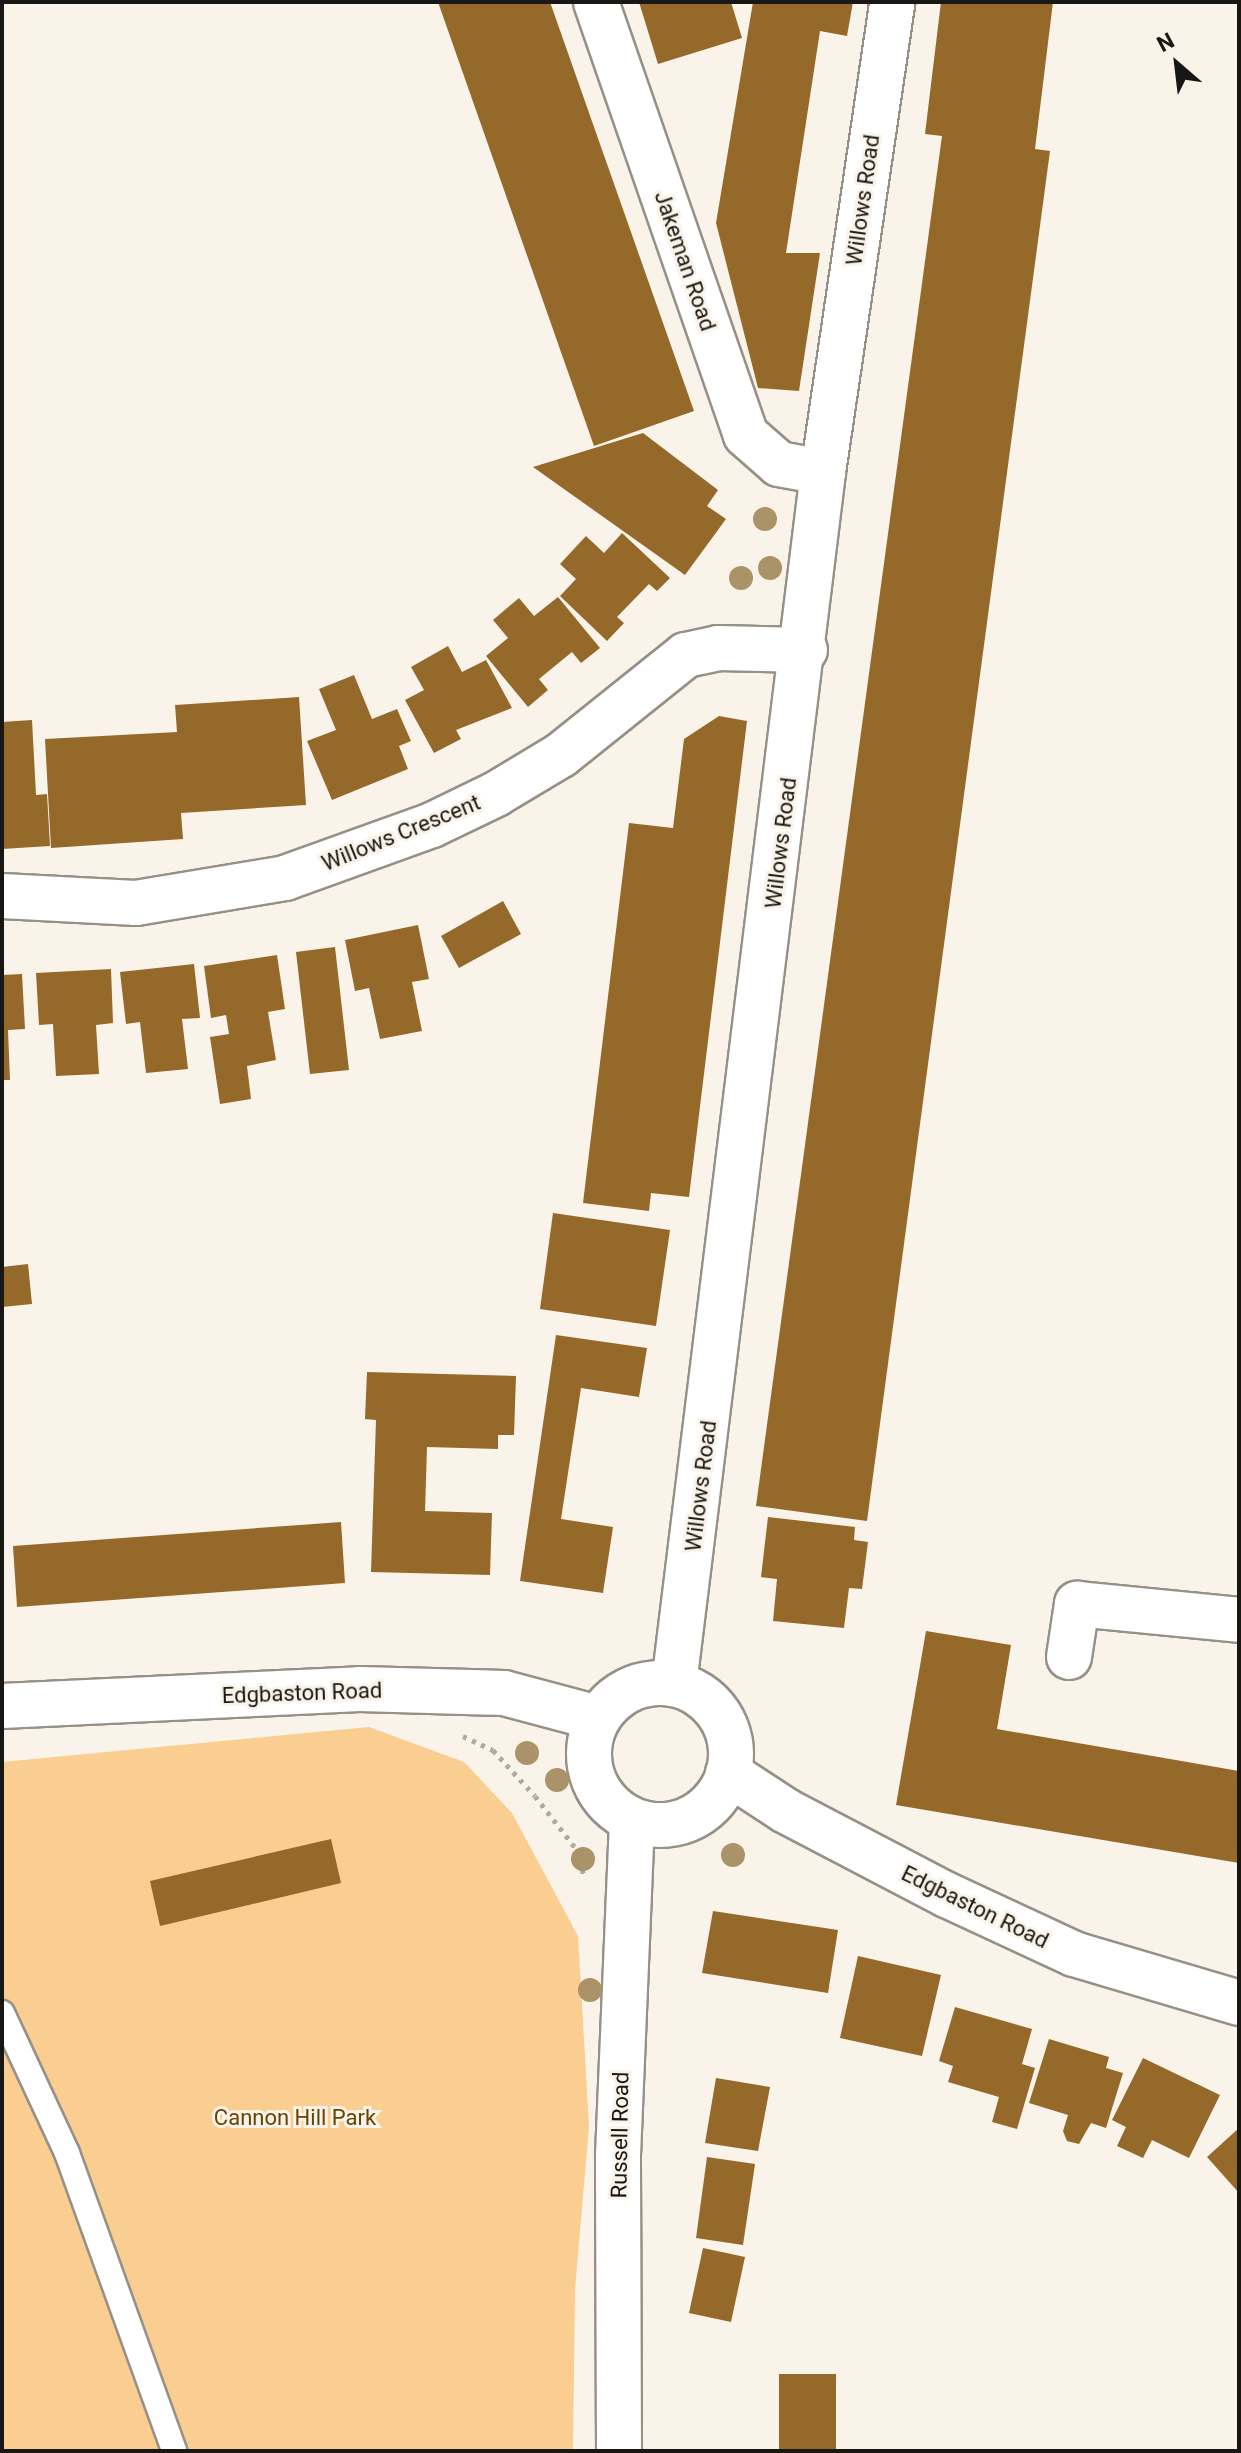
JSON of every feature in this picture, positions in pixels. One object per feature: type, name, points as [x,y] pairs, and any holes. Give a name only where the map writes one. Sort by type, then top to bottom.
[{"type":"street","name":"Jakeman Road","points":[[596,2],[746,435],[779,464],[823,472]]},
{"type":"street","name":"Willows Road","points":[[674,1684],[805,650],[823,472],[892,2]]},
{"type":"street","name":"Willows Crescent","points":[[2,896],[136,903],[285,878],[432,825],[496,794],[561,755],[686,655],[718,648],[805,650]]},
{"type":"street","points":[[1069,1657],[1077,1604],[1239,1620]]},
{"type":"street","points":[[645,1684],[674,1684],[697,1693],[724,1723],[731,1747],[728,1773],[717,1796],[698,1814],[676,1823],[632,1820],[599,1791],[589,1765],[598,1718],[623,1693],[645,1684]]},
{"type":"street","name":"Edgbaston Road","points":[[2,1706],[360,1689],[504,1693],[598,1718]]},
{"type":"street","name":"Edgbaston Road","points":[[728,1773],[786,1811],[907,1874],[1074,1954],[1239,2003]]},
{"type":"street","name":"Russell Road","points":[[619,2451],[618,2155],[632,1820]]},
{"type":"lane","points":[[2,2013],[67,2153],[174,2451]]},
{"type":"path","points":[[453,1732],[493,1750],[535,1796],[577,1850],[588,1893]]},
{"type":"green space","name":"Cannon Hill Park","points":[[369,1727],[464,1762],[512,1813],[578,1936],[589,2126],[575,2290],[573,2451],[2,2451],[2,1762]]},
{"type":"building","points":[[438,2],[550,2],[694,411],[594,446]]},
{"type":"building","points":[[639,2],[731,2],[742,38],[658,64]]},
{"type":"building","points":[[753,2],[853,2],[847,36],[820,31],[786,253],[820,253],[799,391],[758,388],[716,223]]},
{"type":"building","points":[[941,2],[1053,2],[1035,149],[1050,151],[867,1521],[756,1506],[942,136],[925,134]]},
{"type":"building","points":[[643,433],[718,490],[707,506],[726,519],[685,575],[533,467]]},
{"type":"building","points":[[622,533],[670,578],[657,591],[649,584],[617,617],[624,623],[607,641],[560,596],[576,579],[560,564],[586,536],[604,553]]},
{"type":"building","points":[[558,597],[600,648],[581,663],[572,652],[539,679],[548,690],[528,707],[486,656],[508,638],[493,620],[519,598],[534,616]]},
{"type":"building","points":[[448,646],[462,672],[486,660],[512,708],[456,730],[461,739],[434,753],[405,700],[424,690],[411,667]]},
{"type":"building","points":[[354,675],[372,719],[397,709],[411,741],[399,746],[408,769],[332,800],[307,741],[336,730],[319,689]]},
{"type":"building","points":[[299,697],[306,805],[181,813],[183,839],[51,848],[45,739],[177,732],[175,705]]},
{"type":"building","points":[[719,716],[747,721],[689,1197],[651,1193],[649,1211],[583,1203],[629,823],[673,828],[684,739]]},
{"type":"building","points":[[32,720],[36,795],[47,794],[50,846],[2,849],[2,722]]},
{"type":"building","points":[[503,901],[521,934],[459,968],[441,936]]},
{"type":"building","points":[[418,925],[429,979],[412,982],[422,1031],[380,1039],[369,988],[355,991],[345,940]]},
{"type":"building","points":[[335,947],[349,1070],[310,1074],[296,952]]},
{"type":"building","points":[[277,955],[285,1009],[268,1012],[276,1060],[247,1066],[251,1099],[220,1104],[210,1037],[229,1034],[226,1015],[211,1018],[204,966]]},
{"type":"building","points":[[194,964],[200,1018],[182,1019],[188,1069],[146,1073],[140,1022],[126,1024],[120,972]]},
{"type":"building","points":[[111,969],[113,1023],[96,1025],[99,1074],[56,1076],[53,1024],[39,1025],[36,973]]},
{"type":"building","points":[[22,974],[25,1029],[8,1030],[10,1080],[2,1080],[2,975]]},
{"type":"building","points":[[553,1213],[670,1230],[656,1326],[540,1309]]},
{"type":"building","points":[[28,1264],[32,1304],[2,1307],[2,1267]]},
{"type":"building","points":[[556,1335],[647,1348],[639,1397],[581,1388],[561,1519],[613,1527],[603,1593],[520,1581]]},
{"type":"building","points":[[367,1372],[516,1376],[514,1435],[498,1435],[498,1449],[427,1447],[425,1511],[492,1513],[490,1575],[371,1572],[376,1420],[365,1419]]},
{"type":"building","points":[[768,1517],[855,1527],[854,1540],[868,1542],[862,1589],[849,1588],[844,1628],[773,1621],[777,1579],[761,1577]]},
{"type":"building","points":[[341,1522],[345,1583],[17,1607],[13,1546]]},
{"type":"building","points":[[926,1631],[1011,1645],[997,1729],[1239,1771],[1239,1863],[896,1805]]},
{"type":"building","points":[[331,1839],[341,1883],[160,1926],[150,1881]]},
{"type":"building","points":[[713,1911],[838,1930],[828,1993],[702,1973]]},
{"type":"building","points":[[858,1956],[941,1975],[922,2056],[840,2038]]},
{"type":"building","points":[[955,2007],[1032,2029],[1022,2064],[1035,2068],[1017,2129],[992,2122],[999,2097],[948,2082],[953,2066],[939,2061]]},
{"type":"building","points":[[1049,2039],[1109,2057],[1106,2068],[1123,2073],[1106,2128],[1091,2123],[1079,2144],[1067,2141],[1063,2131],[1068,2115],[1029,2103]]},
{"type":"building","points":[[1143,2058],[1220,2095],[1189,2158],[1152,2140],[1143,2158],[1117,2146],[1126,2127],[1112,2120]]},
{"type":"building","points":[[716,2078],[770,2087],[758,2151],[705,2143]]},
{"type":"building","points":[[1239,2128],[1239,2193],[1207,2157]]},
{"type":"building","points":[[707,2157],[755,2164],[743,2245],[696,2238]]},
{"type":"building","points":[[703,2248],[745,2257],[731,2322],[689,2313]]},
{"type":"building","points":[[779,2374],[836,2374],[836,2451],[779,2451]]}]
